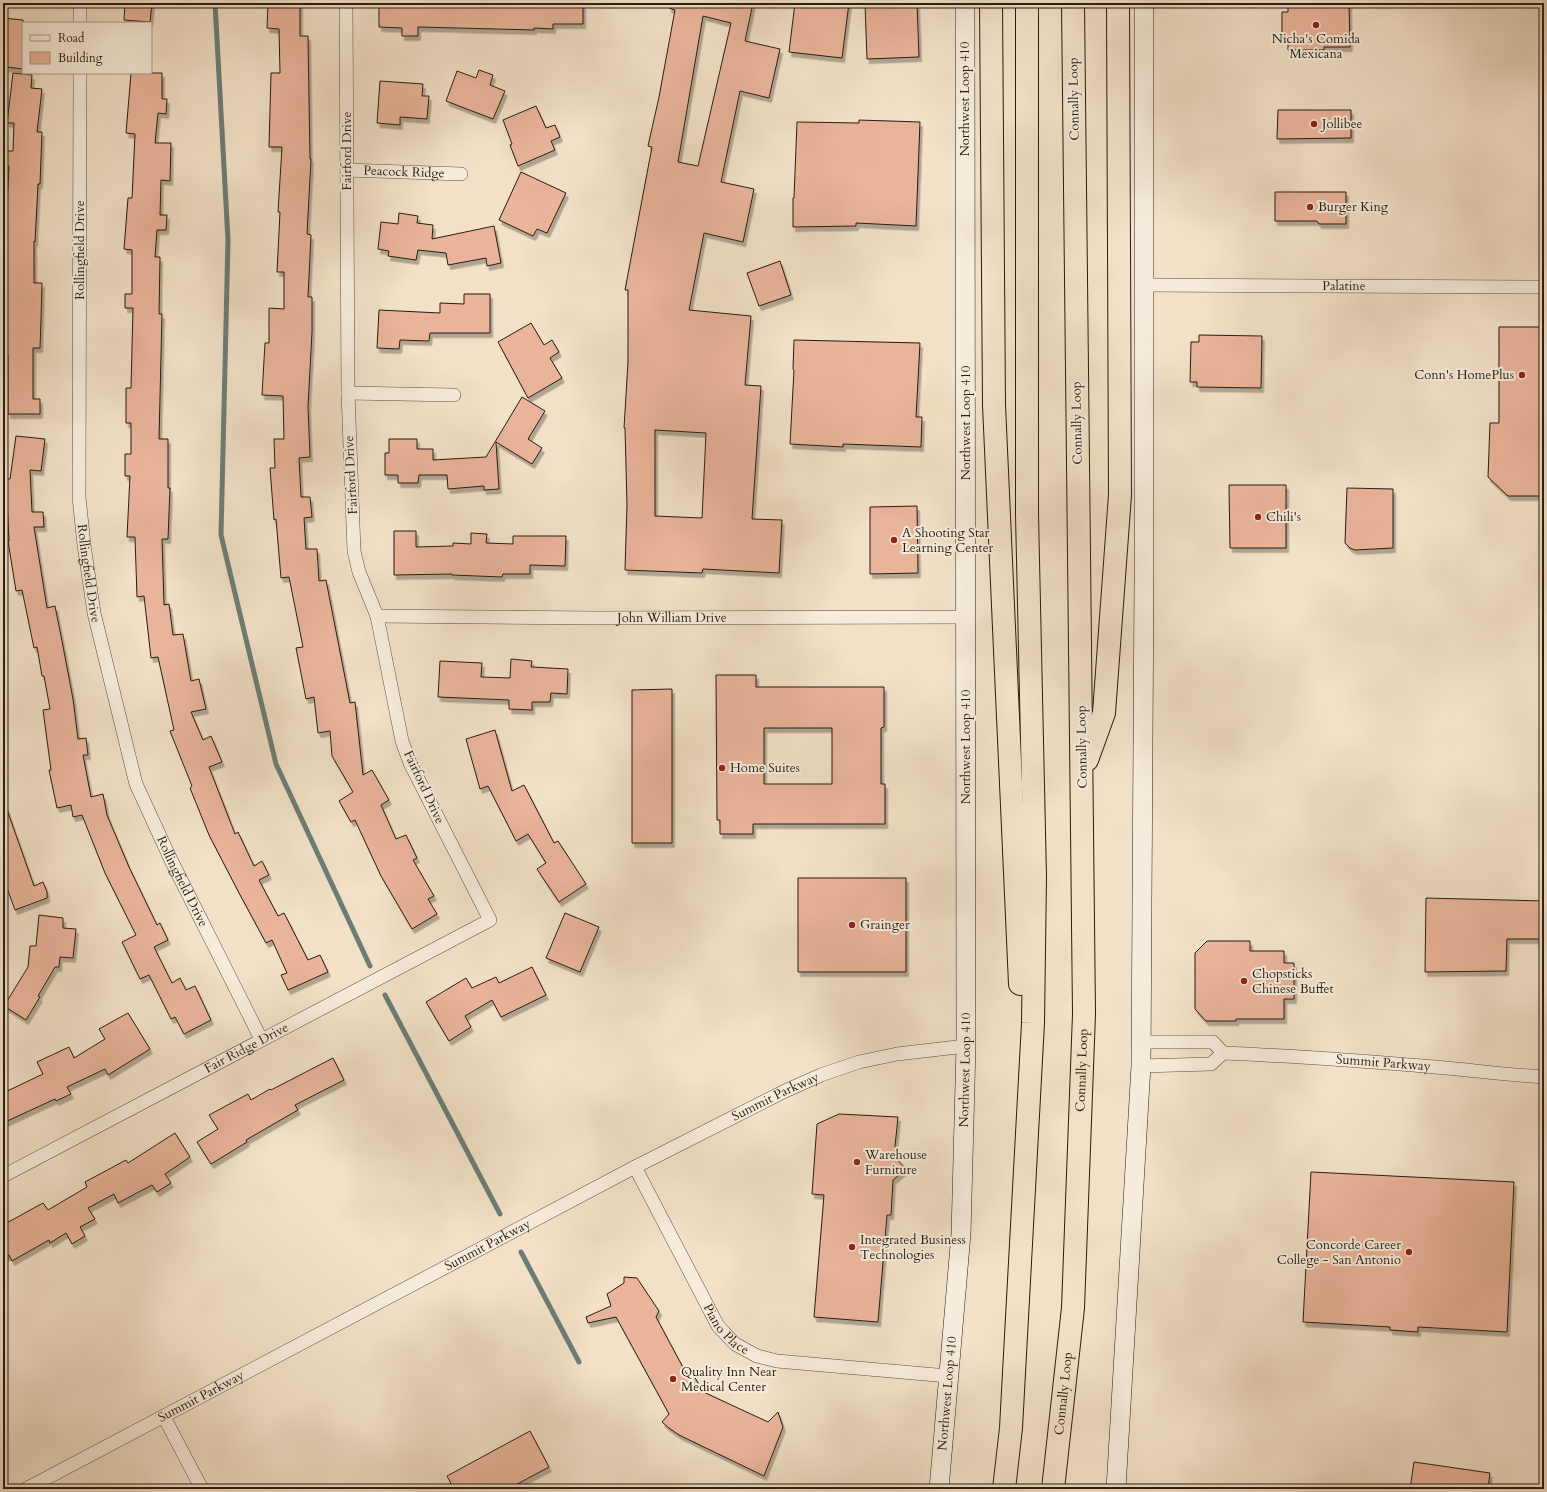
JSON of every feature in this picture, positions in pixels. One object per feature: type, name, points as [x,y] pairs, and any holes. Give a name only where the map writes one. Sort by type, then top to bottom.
[{"type":"highway","points":[[991,3],[994,405],[1027,1135]]},
{"type":"highway","points":[[1004,1489],[1011,1428],[1033,1023],[1036,877],[1027,514],[1027,3]]},
{"type":"highway","name":"Connally Loop","points":[[1053,1489],[1073,1292],[1084,1014],[1073,3]]},
{"type":"highway","points":[[1082,775],[1104,713],[1120,495],[1118,3]]},
{"type":"main road","name":"Northwest Loop 410","points":[[938,1489],[961,1234],[966,1046],[965,3]]},
{"type":"main road","points":[[1116,1489],[1142,1066],[1144,3]]},
{"type":"street","points":[[80,3],[80,22]]},
{"type":"street","name":"Fairford Drive","points":[[346,3],[348,393],[354,551],[359,572],[377,616],[402,741],[410,763],[490,920]]},
{"type":"street","name":"Rollingfield Drive","points":[[80,74],[79,497],[94,613],[136,784],[170,858],[261,1039]]},
{"type":"street","name":"Peacock Ridge","points":[[347,170],[461,174]]},
{"type":"street","name":"Palatine","points":[[1144,285],[1544,287]]},
{"type":"street","points":[[348,393],[454,394]]},
{"type":"street","name":"John William Drive","points":[[377,616],[596,618],[966,617]]},
{"type":"street","name":"Fair Ridge Drive","points":[[3,1176],[261,1039],[490,920]]},
{"type":"street","points":[[1142,1042],[1213,1042],[1222,1053],[1211,1064],[1142,1066]]},
{"type":"street","name":"Summit Parkway","points":[[26,1489],[635,1167],[785,1091],[821,1075],[858,1062],[897,1054],[966,1046]]},
{"type":"street","name":"Summit Parkway","points":[[1222,1053],[1300,1056],[1506,1075],[1544,1077]]},
{"type":"street","name":"Piano Place","points":[[635,1167],[718,1326],[735,1344],[757,1356],[777,1361],[948,1376]]},
{"type":"street","points":[[164,1417],[202,1489]]},
{"type":"building","points":[[125,3],[152,3],[150,22],[124,20]]},
{"type":"building","points":[[268,3],[300,3],[300,36],[308,36],[311,159],[307,234],[311,235],[308,297],[312,297],[312,332],[308,406],[310,457],[299,458],[301,497],[310,497],[312,517],[304,518],[306,549],[317,549],[319,581],[326,580],[350,703],[355,702],[363,775],[372,770],[389,800],[381,805],[396,839],[406,835],[417,858],[413,860],[434,896],[428,899],[437,914],[412,929],[381,876],[355,820],[351,822],[339,801],[353,792],[332,756],[330,731],[318,733],[314,697],[306,699],[296,648],[303,647],[289,577],[281,578],[270,468],[275,468],[274,439],[284,439],[283,396],[262,395],[265,343],[269,343],[269,308],[284,309],[284,272],[277,272],[280,212],[278,212],[282,147],[269,147],[271,73],[280,73],[279,29],[267,28]]},
{"type":"building","points":[[379,3],[583,3],[583,24],[553,24],[553,29],[534,28],[534,30],[418,27],[418,36],[402,36],[402,28],[379,27]]},
{"type":"building","points":[[669,3],[753,3],[745,41],[780,49],[769,98],[740,91],[721,182],[754,189],[743,242],[704,233],[689,310],[751,316],[745,385],[761,386],[752,519],[782,520],[779,573],[703,569],[702,573],[625,570],[627,505],[624,428],[628,362],[628,290],[625,290],[652,147],[648,146],[659,97],[675,10],[669,8]],"holes":[[[703,16],[731,23],[698,166],[678,162]],[[655,430],[706,433],[702,518],[655,516]]]},
{"type":"building","points":[[795,3],[849,3],[842,58],[789,52]]},
{"type":"building","points":[[865,3],[917,3],[919,57],[867,59]]},
{"type":"building","name":"Nicha's Comida Mexicana","points":[[1288,3],[1349,3],[1350,47],[1324,47],[1324,50],[1288,50],[1288,37],[1282,37],[1282,12],[1288,12]]},
{"type":"building","points":[[3,18],[23,20],[22,69],[6,67],[7,58],[3,58]]},
{"type":"building","points":[[479,70],[493,75],[490,85],[505,91],[493,119],[446,101],[457,71],[476,78]]},
{"type":"building","points":[[13,73],[32,75],[31,88],[42,89],[37,132],[42,132],[40,184],[38,184],[35,242],[34,241],[34,283],[42,283],[40,348],[33,348],[33,399],[40,399],[40,414],[8,414],[8,355],[3,355],[3,247],[5,247],[9,166],[5,166],[5,151],[13,151],[14,123],[7,123]]},
{"type":"building","points":[[162,73],[162,99],[167,99],[166,114],[158,113],[155,143],[171,143],[170,181],[161,180],[160,215],[167,215],[166,230],[157,230],[155,257],[160,257],[159,314],[162,314],[159,439],[168,439],[168,488],[170,488],[168,539],[162,539],[164,605],[169,604],[173,635],[183,634],[191,681],[199,679],[206,709],[191,712],[203,740],[211,736],[222,762],[209,767],[235,834],[238,832],[254,866],[262,861],[269,875],[259,880],[278,916],[284,913],[308,960],[320,955],[328,972],[288,990],[281,975],[287,973],[272,940],[266,943],[209,835],[190,788],[192,786],[170,731],[174,730],[158,657],[151,658],[144,596],[137,597],[135,537],[127,537],[130,476],[125,476],[125,454],[131,454],[131,423],[126,423],[126,388],[131,388],[133,308],[125,308],[125,294],[132,294],[132,250],[124,249],[128,198],[132,198],[135,134],[126,133],[131,74]]},
{"type":"building","points":[[380,81],[423,84],[422,96],[429,96],[427,119],[400,117],[400,125],[377,123]]},
{"type":"building","points":[[536,106],[546,128],[555,125],[560,137],[551,141],[555,150],[518,166],[503,120]]},
{"type":"building","name":"Jollibee","points":[[1278,110],[1351,110],[1351,138],[1277,139]]},
{"type":"building","points":[[859,120],[920,122],[916,226],[856,223],[856,226],[793,227],[797,122],[859,123]]},
{"type":"building","points":[[521,172],[566,193],[547,233],[537,229],[533,236],[499,220]]},
{"type":"building","name":"Burger King","points":[[1275,192],[1346,192],[1346,224],[1319,224],[1317,221],[1275,221]]},
{"type":"building","points":[[399,213],[418,216],[417,223],[433,225],[432,239],[494,226],[501,263],[487,266],[486,258],[448,265],[446,253],[418,250],[416,260],[388,256],[389,251],[378,249],[381,222],[398,224]]},
{"type":"building","points":[[780,261],[791,295],[759,306],[747,273]]},
{"type":"building","points":[[464,294],[490,294],[490,333],[430,333],[429,341],[400,340],[399,349],[377,348],[379,310],[440,313],[440,303],[464,304]]},
{"type":"building","points":[[531,323],[544,345],[552,340],[559,352],[550,358],[562,378],[528,398],[498,342]]},
{"type":"building","name":"Conn's HomePlus","points":[[1499,327],[1544,327],[1544,486],[1541,486],[1541,496],[1508,496],[1488,477],[1490,423],[1499,423]]},
{"type":"building","points":[[1199,335],[1262,336],[1261,388],[1197,387],[1197,382],[1190,382],[1191,342],[1199,342]]},
{"type":"building","points":[[794,340],[920,343],[916,417],[922,417],[921,447],[843,444],[843,447],[790,444]]},
{"type":"building","points":[[522,397],[545,411],[528,439],[542,448],[532,464],[496,442],[499,489],[484,490],[484,486],[448,489],[447,475],[419,475],[418,483],[398,483],[398,475],[385,475],[385,453],[389,453],[389,439],[417,439],[417,449],[433,449],[433,460],[486,457]]},
{"type":"building","points":[[16,436],[45,439],[41,471],[30,470],[32,512],[43,512],[44,527],[34,527],[47,608],[55,606],[73,699],[78,739],[86,738],[88,755],[83,755],[91,797],[103,794],[107,815],[129,867],[157,925],[160,923],[168,940],[154,947],[172,983],[180,978],[186,990],[195,986],[211,1020],[184,1034],[175,1017],[171,1019],[149,975],[140,979],[122,942],[136,935],[105,873],[82,815],[73,817],[71,805],[57,808],[49,770],[51,770],[43,710],[50,709],[44,676],[42,676],[37,647],[34,648],[22,590],[16,591],[8,541],[6,479],[10,479]]},
{"type":"building","name":"Chili's","points":[[1229,485],[1286,485],[1286,548],[1230,548]]},
{"type":"building","points":[[1347,488],[1393,489],[1393,548],[1355,550],[1350,548],[1345,543]]},
{"type":"building","name":"A Shooting Star Learning Center","points":[[917,506],[918,573],[870,574],[870,507]]},
{"type":"building","points":[[394,531],[416,531],[416,547],[453,546],[453,543],[471,544],[471,533],[487,534],[486,543],[513,544],[513,536],[566,536],[565,566],[530,565],[530,574],[503,574],[502,577],[452,574],[394,575]]},
{"type":"building","points":[[511,659],[532,661],[531,667],[568,669],[567,694],[551,693],[550,702],[532,702],[532,710],[509,709],[509,700],[438,697],[440,661],[482,663],[481,677],[510,678]]},
{"type":"building","points":[[716,675],[756,675],[756,687],[884,687],[884,727],[881,728],[881,784],[885,784],[885,824],[753,824],[753,834],[720,834],[720,820],[717,820]],"holes":[[[764,728],[832,728],[832,784],[764,784]]]},
{"type":"building","points":[[672,689],[672,843],[632,843],[632,690]]},
{"type":"building","points":[[495,730],[512,791],[524,785],[554,843],[558,841],[586,884],[559,902],[537,869],[546,863],[528,834],[516,841],[488,786],[480,789],[466,739]]},
{"type":"building","points":[[3,804],[5,804],[34,886],[43,882],[47,892],[47,898],[15,910],[3,877]]},
{"type":"building","name":"Grainger","points":[[798,878],[906,878],[906,972],[798,972]]},
{"type":"building","points":[[1426,898],[1544,901],[1544,939],[1507,939],[1506,971],[1425,972]]},
{"type":"building","points":[[565,913],[599,927],[580,972],[546,958]]},
{"type":"building","points":[[39,915],[63,918],[63,928],[76,929],[73,958],[60,957],[59,967],[55,967],[38,996],[40,997],[26,1020],[4,1006],[28,967],[30,946],[36,946]]},
{"type":"building","name":"Chopsticks Chinese Buffet","points":[[1207,941],[1250,941],[1250,951],[1284,951],[1284,963],[1294,963],[1294,999],[1284,999],[1284,1019],[1236,1019],[1236,1021],[1206,1021],[1195,1009],[1195,953]]},
{"type":"building","points":[[532,967],[546,995],[501,1017],[492,1000],[465,1016],[471,1027],[449,1041],[426,1002],[466,978],[472,988],[496,977],[499,983]]},
{"type":"building","points":[[128,1013],[150,1049],[108,1075],[105,1069],[67,1087],[71,1094],[56,1101],[55,1099],[3,1123],[3,1093],[43,1074],[37,1062],[69,1047],[74,1058],[105,1039],[99,1029]]},
{"type":"building","points":[[333,1058],[344,1080],[295,1105],[298,1110],[246,1140],[247,1142],[211,1164],[197,1142],[218,1129],[209,1115],[248,1094],[251,1100]]},
{"type":"building","points":[[839,1114],[898,1117],[894,1156],[906,1169],[893,1180],[891,1215],[887,1215],[878,1322],[814,1317],[824,1195],[812,1194],[817,1124]]},
{"type":"building","points":[[175,1133],[190,1157],[165,1174],[171,1183],[157,1192],[152,1185],[118,1203],[114,1194],[88,1208],[95,1219],[80,1227],[85,1236],[72,1244],[66,1233],[50,1243],[49,1240],[12,1261],[9,1255],[3,1258],[3,1225],[43,1203],[48,1210],[87,1187],[85,1182],[126,1160],[128,1163]]},
{"type":"building","name":"Concorde Career College - San Antonio","points":[[1311,1172],[1514,1182],[1507,1332],[1418,1327],[1418,1332],[1390,1330],[1390,1327],[1303,1322]]},
{"type":"building","name":"Quality Inn Near Medical Center","points":[[624,1277],[637,1278],[659,1311],[656,1317],[686,1373],[694,1376],[698,1383],[697,1389],[768,1422],[778,1412],[783,1427],[764,1476],[679,1435],[662,1422],[669,1414],[616,1317],[588,1323],[586,1317],[611,1306],[607,1294],[624,1283]]},
{"type":"building","points":[[530,1431],[549,1467],[508,1489],[454,1489],[447,1476]]},
{"type":"building","points":[[1414,1462],[1490,1473],[1488,1489],[1410,1489]]},
{"type":"waterway","points":[[215,3],[228,240],[221,535],[276,764],[370,966]]},
{"type":"waterway","points":[[385,995],[500,1214]]},
{"type":"waterway","points":[[521,1252],[579,1362]]},
{"type":"place","name":"Nicha's Comida Mexicana","points":[[1316,25]]},
{"type":"place","name":"Jollibee","points":[[1314,124]]},
{"type":"place","name":"Burger King","points":[[1310,207]]},
{"type":"place","name":"Conn's HomePlus","points":[[1522,375]]},
{"type":"place","name":"Chili's","points":[[1258,517]]},
{"type":"place","name":"A Shooting Star Learning Center","points":[[894,540]]},
{"type":"place","name":"Home Suites","points":[[722,768]]},
{"type":"place","name":"Grainger","points":[[852,925]]},
{"type":"place","name":"Chopsticks Chinese Buffet","points":[[1244,981]]},
{"type":"place","name":"Warehouse Furniture","points":[[857,1162]]},
{"type":"place","name":"Integrated Business Technologies","points":[[852,1247]]},
{"type":"place","name":"Concorde Career College - San Antonio","points":[[1409,1252]]},
{"type":"place","name":"Quality Inn Near Medical Center","points":[[673,1379]]}]
